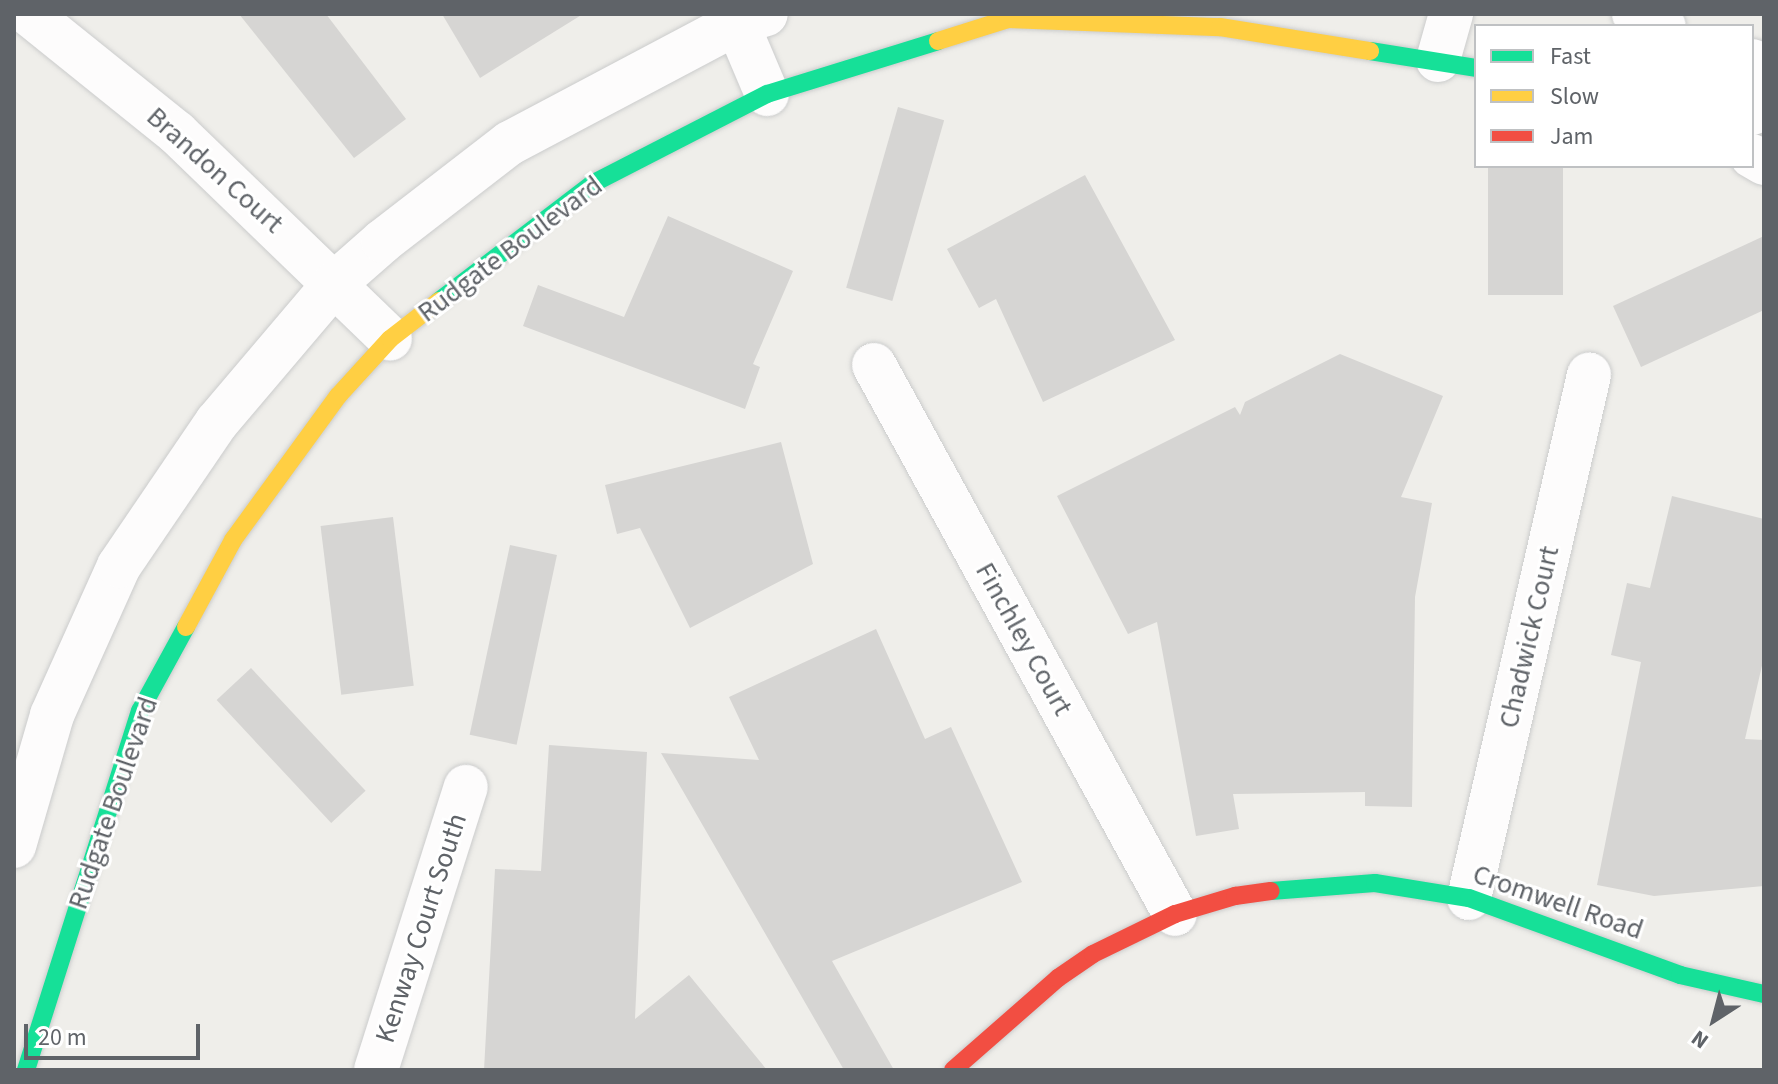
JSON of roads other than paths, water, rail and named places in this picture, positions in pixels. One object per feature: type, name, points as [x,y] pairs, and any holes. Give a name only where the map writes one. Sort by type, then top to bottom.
[{"type":"street","name":"Brandon Court","points":[[29,14],[177,133],[390,339]]},
{"type":"street","points":[[1451,14],[1457,64]]},
{"type":"street","points":[[1634,14],[1659,24]]},
{"type":"street","points":[[14,846],[52,715],[119,566],[217,422],[334,284],[383,241],[510,143],[746,17],[767,94]]},
{"type":"street","name":"Rudgate Boulevard","points":[[26,1070],[140,711],[233,540],[338,396],[390,339],[592,184],[767,94],[1008,19],[1220,27],[1457,64]]},
{"type":"street","name":"Finchley Court","points":[[874,365],[1175,914]]},
{"type":"street","name":"Chadwick Court","points":[[1469,898],[1589,375]]},
{"type":"street","name":"Kenway Court South","points":[[376,1070],[466,787]]},
{"type":"street","name":"Cromwell Road","points":[[953,1070],[1058,978],[1093,954],[1175,914],[1235,896],[1360,884],[1469,898],[1680,975],[1764,994]]}]
